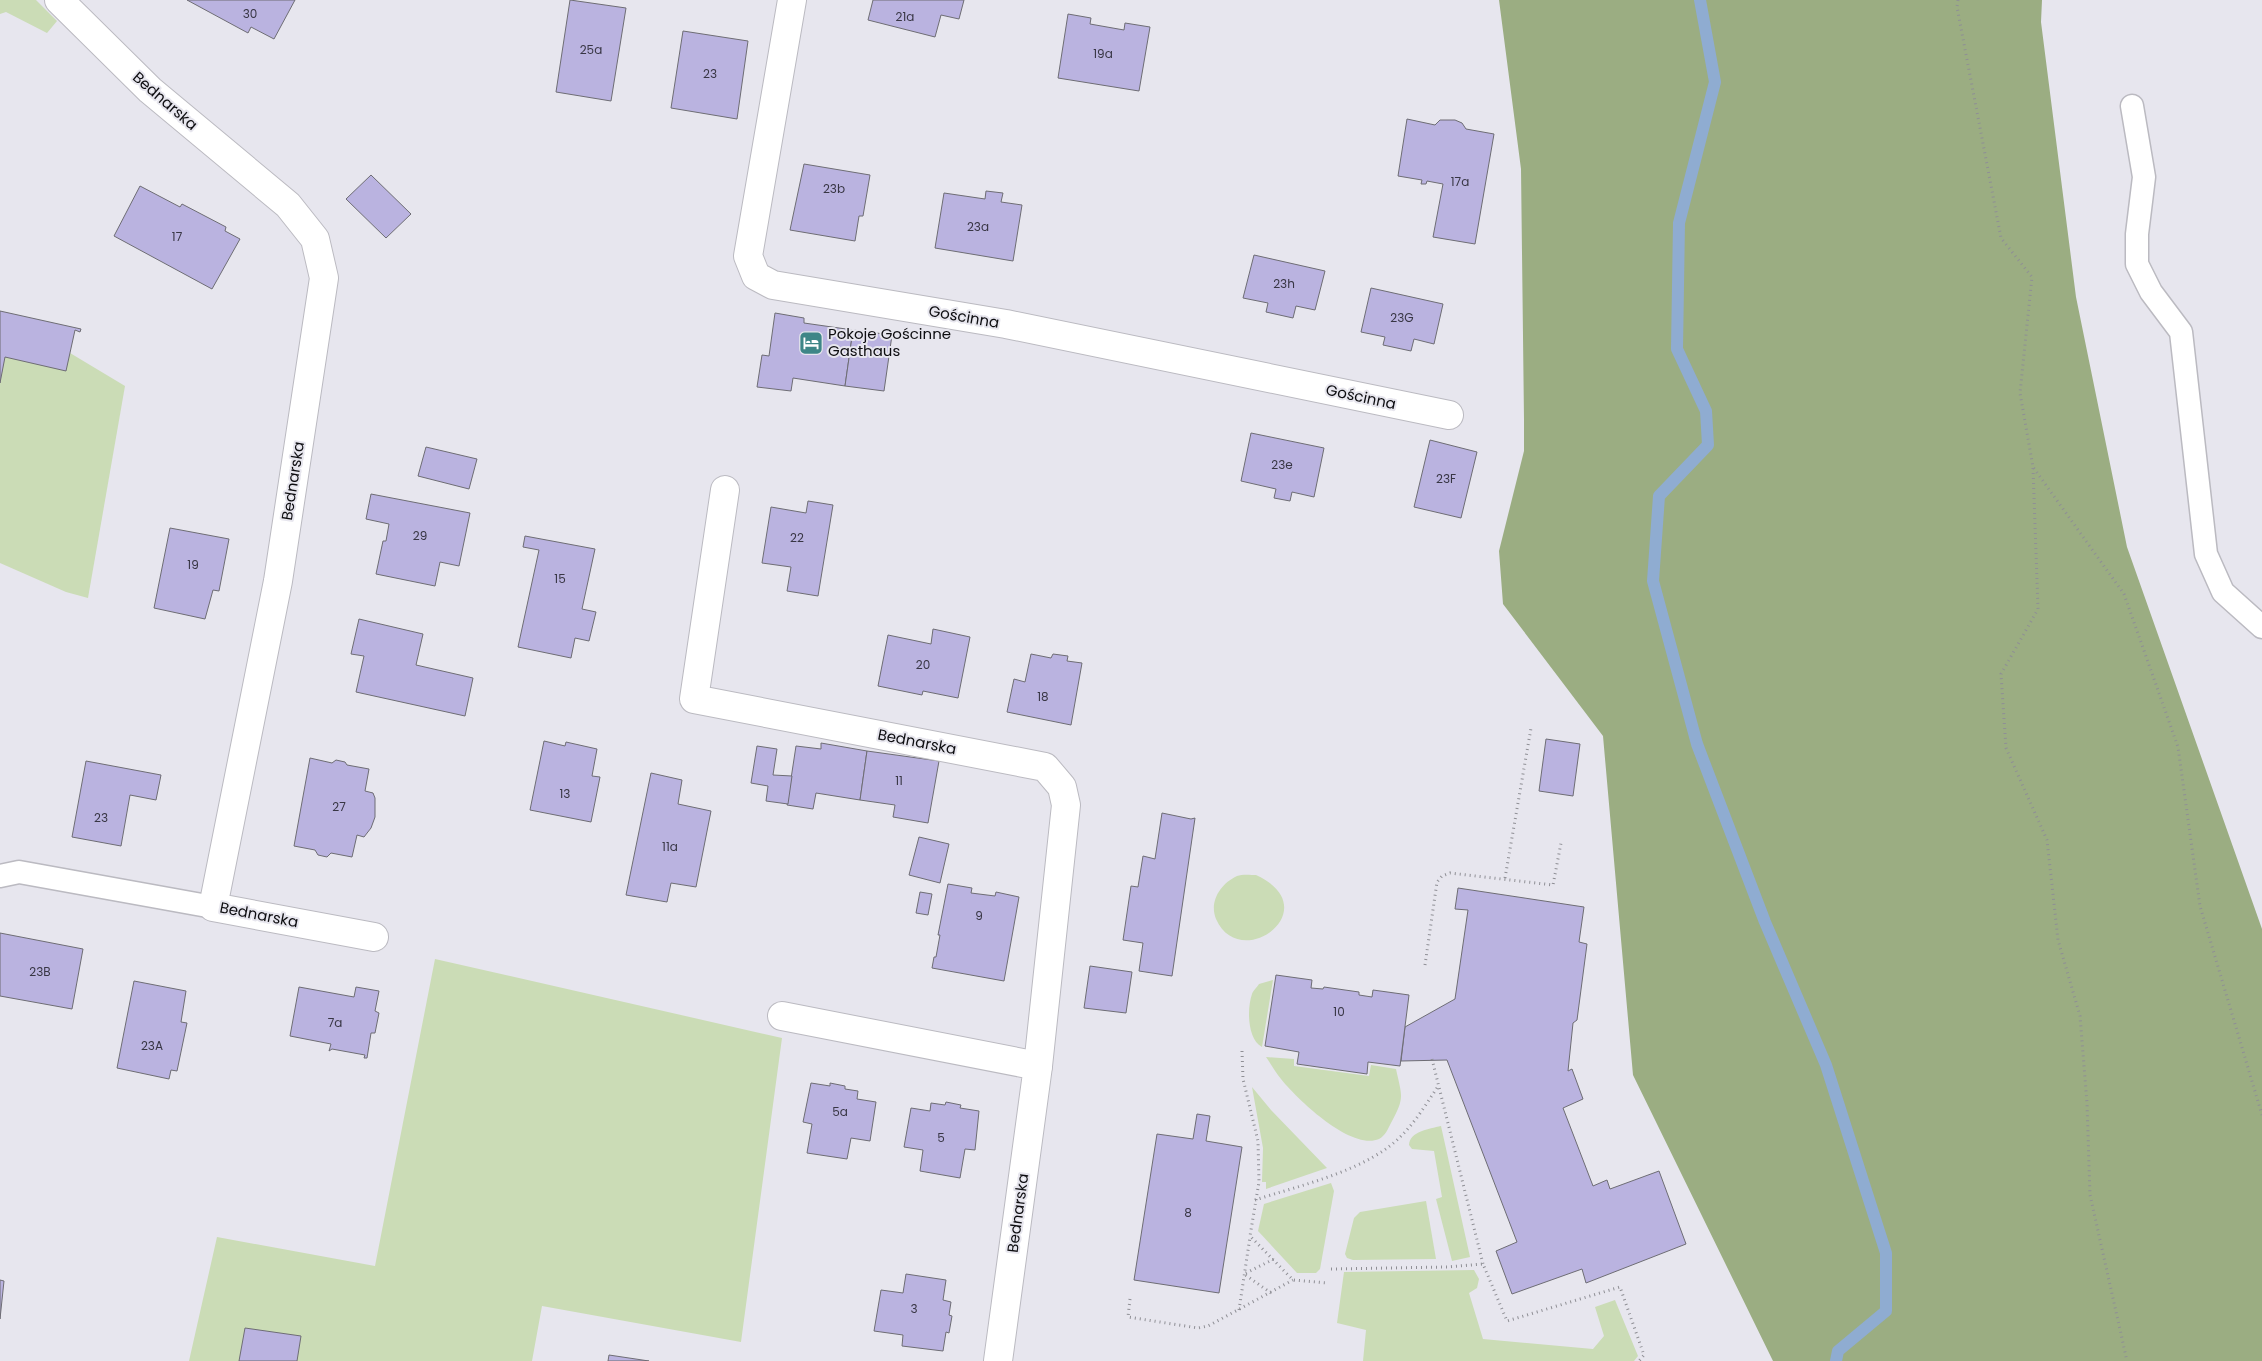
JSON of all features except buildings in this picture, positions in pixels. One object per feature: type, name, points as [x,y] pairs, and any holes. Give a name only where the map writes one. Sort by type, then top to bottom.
[{"type":"street","name":"Bednarska","points":[[59,0],[150,90],[288,205],[315,239],[324,278],[278,582],[213,907],[374,937]]},
{"type":"street","name":"Gościnna","points":[[792,0],[748,256],[756,276],[773,285],[1006,324],[1449,415]]},
{"type":"street","name":"Bednarska","points":[[725,490],[694,699],[1045,767],[1062,786],[1066,805],[1038,1066],[998,1361]]},
{"type":"street","points":[[782,1016],[1038,1066]]},
{"type":"lane","points":[[2132,106],[2144,178],[2137,234],[2137,264],[2151,292],[2181,332],[2206,554],[2223,592],[2262,627]]},
{"type":"lane","points":[[0,876],[18,872],[213,907]]},
{"type":"path","points":[[1958,0],[1957,7],[2001,238],[2032,277],[2020,393],[2032,467],[2038,609],[2002,674],[2006,748],[2048,840],[2058,940],[2080,1016],[2087,1103],[2090,1195],[2127,1361]]},
{"type":"path","points":[[2032,467],[2124,594],[2178,747],[2200,906],[2262,1115]]},
{"type":"path","points":[[1506,878],[1531,728]]},
{"type":"path","points":[[1425,965],[1437,882],[1442,876],[1450,873],[1506,878],[1553,885],[1561,842]]},
{"type":"path","points":[[1239,1311],[1259,1182],[1258,1140],[1244,1079],[1242,1051]]},
{"type":"path","points":[[1432,1059],[1483,1264],[1508,1320],[1620,1287],[1644,1355],[1639,1361]]},
{"type":"path","points":[[1255,1200],[1348,1169],[1378,1156],[1404,1134],[1439,1084]]},
{"type":"path","points":[[1250,1236],[1293,1280]]},
{"type":"path","points":[[1244,1274],[1274,1259]]},
{"type":"path","points":[[1331,1268],[1448,1267],[1483,1264]]},
{"type":"path","points":[[1244,1274],[1271,1293]]},
{"type":"path","points":[[1130,1299],[1128,1317],[1198,1328],[1208,1326],[1239,1311],[1293,1280],[1328,1283]]},
{"type":"green space","points":[[0,0],[36,0],[57,21],[47,33],[6,12],[0,14]]},
{"type":"green space","points":[[1499,0],[2042,0],[2041,22],[2076,297],[2127,547],[2262,929],[2262,1361],[1773,1361],[1633,1075],[1603,736],[1503,604],[1499,551],[1524,451],[1524,420],[1521,169]]},
{"type":"green space","points":[[0,311],[125,386],[88,598],[66,592],[0,563]]},
{"type":"green space","points":[[1239,875],[1256,875],[1276,889],[1284,904],[1282,918],[1272,930],[1258,938],[1243,940],[1228,934],[1216,919],[1214,913],[1215,900],[1221,889],[1231,879]]},
{"type":"green space","points":[[435,959],[782,1038],[741,1342],[542,1306],[532,1361],[189,1361],[217,1237],[375,1266]]},
{"type":"green space","points":[[1273,980],[1262,1047],[1253,1037],[1251,1030],[1250,1000],[1259,984]]},
{"type":"green space","points":[[1266,1057],[1294,1059],[1294,1066],[1369,1076],[1371,1065],[1396,1069],[1401,1092],[1399,1108],[1381,1138],[1367,1141],[1354,1138],[1325,1121],[1312,1110],[1289,1088]]},
{"type":"green space","points":[[1252,1087],[1271,1110],[1327,1168],[1266,1189],[1266,1182],[1262,1182],[1263,1148]]},
{"type":"green space","points":[[1441,1126],[1470,1257],[1452,1261],[1436,1199],[1442,1197],[1434,1151],[1412,1149],[1409,1145],[1410,1140],[1416,1134]]},
{"type":"green space","points":[[1331,1183],[1334,1191],[1320,1269],[1316,1273],[1297,1273],[1258,1231],[1264,1204]]},
{"type":"green space","points":[[1426,1201],[1436,1259],[1353,1260],[1347,1258],[1345,1254],[1354,1218],[1360,1212]]},
{"type":"green space","points":[[1474,1270],[1479,1279],[1477,1288],[1469,1293],[1483,1339],[1593,1349],[1604,1336],[1595,1307],[1615,1300],[1638,1356],[1634,1361],[1363,1361],[1366,1330],[1337,1323],[1344,1272]]},
{"type":"waterway","points":[[1700,0],[1715,82],[1679,223],[1677,349],[1706,411],[1708,445],[1659,496],[1653,581],[1697,744],[1765,922],[1826,1065],[1886,1253],[1886,1311],[1838,1351],[1836,1361]]},
{"type":"place","name":"Pokoje Gościnne Gasthaus","points":[[811,343]]}]
